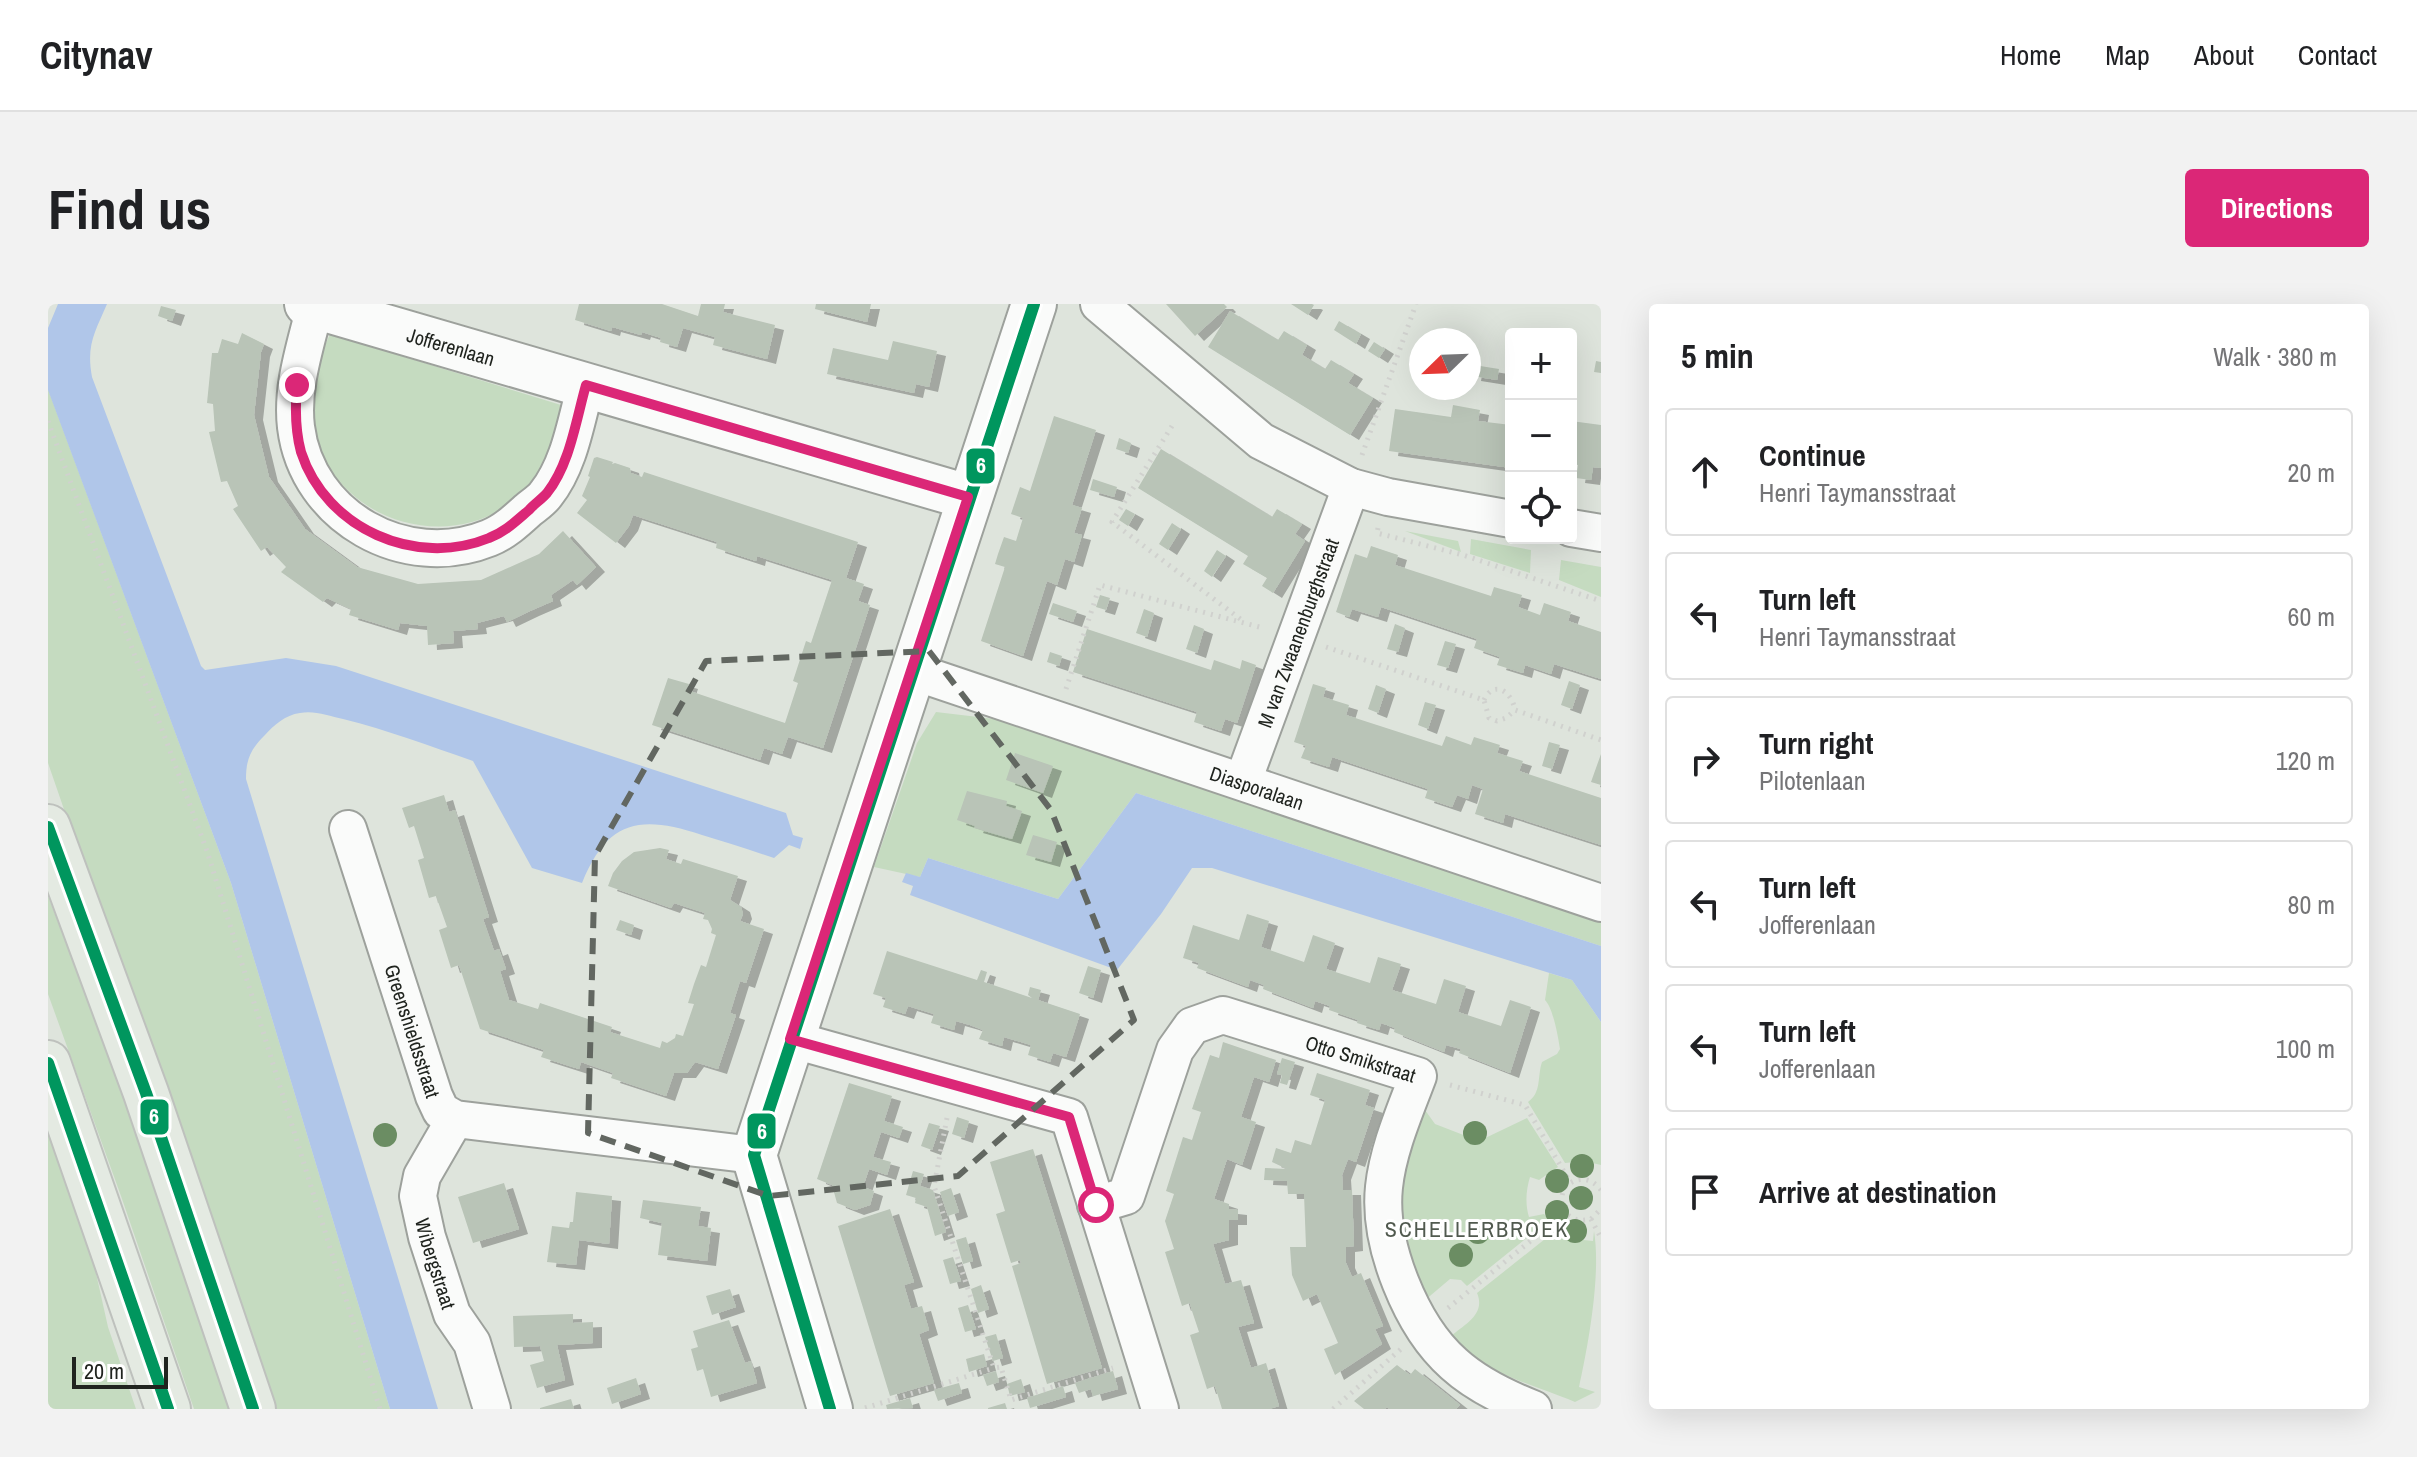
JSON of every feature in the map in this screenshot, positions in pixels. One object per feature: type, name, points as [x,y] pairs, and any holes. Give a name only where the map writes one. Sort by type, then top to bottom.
[{"type":"main road","points":[[48,827],[146,1093],[253,1409]]},
{"type":"main road","points":[[48,1063],[168,1409]]},
{"type":"street","points":[[830,1409],[754,1155],[1034,304]]},
{"type":"street","points":[[1099,304],[1261,441],[1351,487],[1388,497],[1505,518]]},
{"type":"street","name":"Jofferenlaan","points":[[586,385],[564,462],[547,493],[507,529],[463,546],[427,548],[392,542],[368,532],[336,507],[319,487],[302,452],[296,420],[297,385],[311,305],[378,314],[586,385],[968,497]]},
{"type":"street","name":"M van Zwaanenburghstraat","points":[[1243,781],[1351,487]]},
{"type":"street","points":[[1577,529],[1601,533]]},
{"type":"street","name":"Diasporalaan","points":[[912,671],[1601,903]]},
{"type":"street","name":"Greenshieldsstraat","points":[[348,829],[441,1111],[455,1119],[754,1155]]},
{"type":"street","name":"Otto Smikstraat","points":[[1096,1205],[1126,1196],[1175,1050],[1192,1026],[1223,1015],[1418,1076],[1399,1127],[1384,1187],[1386,1232],[1401,1283],[1423,1329],[1454,1364],[1502,1397],[1533,1409]]},
{"type":"street","points":[[790,1039],[1069,1117],[1160,1409]]},
{"type":"street","name":"Wibergstraat","points":[[455,1119],[422,1176],[418,1196],[427,1237],[452,1314],[472,1343],[492,1409]]},
{"type":"path","points":[[1351,487],[1416,304]]},
{"type":"path","points":[[48,421],[207,851],[380,1409]]},
{"type":"path","points":[[1172,426],[1112,522],[1247,624]]},
{"type":"path","points":[[1388,497],[1377,533],[1463,555],[1601,601]]},
{"type":"path","points":[[1057,719],[1100,585],[1297,637],[1484,700]]},
{"type":"path","points":[[1484,700],[1492,690],[1507,691],[1514,699],[1515,710]]},
{"type":"path","points":[[1484,700],[1489,718],[1497,721],[1515,710]]},
{"type":"path","points":[[1515,710],[1601,740]]},
{"type":"path","points":[[1418,1076],[1525,1105],[1570,1182]]},
{"type":"path","points":[[954,1083],[934,1186],[994,1368]]},
{"type":"path","points":[[1601,1190],[1590,1180],[1577,1179],[1561,1193],[1565,1213],[1577,1221],[1591,1219],[1601,1209]]},
{"type":"path","points":[[1333,1409],[1423,1329],[1565,1213]]},
{"type":"path","points":[[1591,1219],[1601,1238]]},
{"type":"path","points":[[863,1409],[1001,1367],[1011,1400],[1144,1358]]},
{"type":"highlighted area","points":[[929,651],[1051,810],[1134,1020],[958,1176],[769,1196],[588,1133],[595,856],[706,661]]},
{"type":"green space","points":[[330,334],[561,405],[540,470],[501,510],[452,526],[401,521],[356,497],[323,457],[312,402]]},
{"type":"green space","points":[[48,389],[231,883],[390,1409],[271,1409],[48,763]]},
{"type":"green space","points":[[1405,531],[1458,541],[1461,552]]},
{"type":"green space","points":[[1471,539],[1531,550],[1530,573],[1470,554]]},
{"type":"green space","points":[[1561,560],[1601,567],[1601,597],[1559,580]]},
{"type":"green space","points":[[936,712],[995,719],[1379,840],[1601,918],[1601,946],[1136,793],[1058,899],[928,858],[920,877],[874,867],[917,743]]},
{"type":"green space","points":[[48,896],[129,1109],[235,1409],[194,1409],[48,994]]},
{"type":"green space","points":[[1549,973],[1572,980],[1601,1022],[1601,1165],[1584,1161],[1565,1163],[1528,1102],[1537,1089],[1542,1062],[1560,1049],[1553,1016],[1545,1000]]},
{"type":"green space","points":[[48,1110],[79,1197],[108,1327],[136,1409],[48,1409]]},
{"type":"green space","points":[[1425,1110],[1435,1124],[1479,1141],[1527,1118],[1558,1167],[1539,1180],[1530,1177],[1528,1187],[1529,1217],[1544,1214],[1549,1220],[1467,1286],[1461,1280],[1450,1279],[1424,1301],[1404,1243],[1401,1203],[1412,1134]]},
{"type":"green space","points":[[1555,1231],[1574,1239],[1593,1241],[1594,1231],[1596,1248],[1590,1329],[1579,1387],[1595,1392],[1575,1402],[1495,1369],[1480,1361],[1451,1336],[1476,1313],[1479,1307],[1477,1293]]},
{"type":"water","points":[[58,304],[107,304],[91,347],[92,377],[205,670],[286,658],[336,666],[786,813],[793,835],[803,838],[800,849],[789,845],[774,858],[661,825],[629,828],[615,834],[603,846],[582,883],[532,868],[473,761],[376,728],[311,712],[295,714],[280,721],[252,751],[246,779],[438,1409],[390,1409],[231,883],[48,390],[48,328]]},
{"type":"water","points":[[1136,793],[1601,946],[1601,1022],[1572,980],[1212,868],[1192,868],[1117,970],[910,895],[913,886],[902,882],[906,873],[920,877],[928,858],[1058,899]]},
{"type":"building","points":[[579,304],[662,304],[698,316],[701,304],[725,304],[723,312],[775,325],[767,359],[713,345],[715,337],[683,328],[677,347],[642,332],[641,335],[612,327],[611,331],[575,320]]},
{"type":"building","points":[[816,304],[871,304],[867,322],[815,309]]},
{"type":"building","points":[[1166,304],[1224,304],[1227,307],[1195,336]]},
{"type":"building","points":[[1291,304],[1312,304],[1314,305],[1308,315]]},
{"type":"building","points":[[161,306],[176,310],[172,321],[158,316]]},
{"type":"building","points":[[1230,311],[1278,340],[1284,331],[1307,345],[1302,355],[1325,369],[1331,360],[1354,374],[1348,383],[1373,398],[1350,435],[1208,347]]},
{"type":"building","points":[[1339,321],[1361,334],[1356,344],[1334,330]]},
{"type":"building","points":[[242,333],[264,344],[254,415],[269,477],[305,529],[357,567],[418,584],[481,580],[539,554],[563,531],[596,567],[577,585],[573,580],[551,595],[553,601],[507,622],[504,616],[477,623],[478,629],[453,631],[454,643],[428,645],[427,626],[400,623],[398,630],[349,615],[351,609],[327,598],[323,602],[281,572],[286,567],[267,547],[261,551],[233,509],[238,506],[227,481],[221,482],[209,432],[215,431],[213,404],[207,403],[212,353],[218,353],[222,339],[238,344]]},
{"type":"building","points":[[893,341],[937,351],[929,387],[916,384],[914,393],[827,374],[833,348],[888,360]]},
{"type":"building","points":[[1374,342],[1385,349],[1379,358],[1368,351]]},
{"type":"building","points":[[1596,361],[1601,362],[1601,373],[1594,372]]},
{"type":"building","points":[[1481,366],[1499,369],[1497,380],[1481,377]]},
{"type":"building","points":[[1453,405],[1480,410],[1478,421],[1505,424],[1505,467],[1389,451],[1395,409],[1451,417]]},
{"type":"building","points":[[1054,416],[1096,430],[1072,505],[1082,508],[1074,533],[1082,535],[1074,562],[1065,559],[1057,585],[1047,581],[1023,656],[981,641],[1005,567],[995,564],[998,554],[1004,537],[1016,541],[1023,518],[1011,514],[1020,487],[1030,491]]},
{"type":"building","points":[[1577,422],[1601,425],[1601,468],[1593,467],[1591,480],[1577,478]]},
{"type":"building","points":[[1119,438],[1131,443],[1128,453],[1116,449]]},
{"type":"building","points":[[1161,449],[1272,517],[1277,509],[1302,524],[1295,534],[1305,541],[1273,593],[1262,586],[1267,578],[1243,564],[1248,556],[1138,488]]},
{"type":"building","points":[[594,458],[630,468],[631,473],[642,477],[644,472],[858,542],[846,578],[864,584],[858,601],[870,605],[823,748],[788,737],[782,754],[764,748],[760,760],[652,725],[668,678],[689,684],[687,690],[785,723],[798,683],[793,681],[806,641],[811,643],[832,580],[757,556],[756,561],[716,548],[717,542],[633,515],[616,543],[577,513],[587,500],[582,496]]},
{"type":"building","points":[[1093,479],[1117,487],[1114,497],[1090,490]]},
{"type":"building","points":[[1126,509],[1135,514],[1128,526],[1119,520]]},
{"type":"building","points":[[1172,523],[1181,529],[1168,550],[1159,544]]},
{"type":"building","points":[[1371,546],[1398,555],[1395,565],[1491,596],[1494,587],[1522,595],[1518,607],[1540,615],[1544,603],[1571,612],[1568,621],[1601,632],[1601,679],[1554,664],[1551,674],[1525,665],[1523,673],[1497,665],[1500,657],[1474,648],[1477,639],[1381,607],[1378,617],[1352,609],[1349,617],[1336,612],[1355,554],[1367,558]]},
{"type":"building","points":[[1217,550],[1226,556],[1212,577],[1204,571]]},
{"type":"building","points":[[1100,595],[1110,598],[1106,610],[1096,607]]},
{"type":"building","points":[[1053,603],[1077,611],[1073,622],[1049,614]]},
{"type":"building","points":[[1144,609],[1154,613],[1147,637],[1136,633]]},
{"type":"building","points":[[1395,624],[1405,628],[1398,652],[1387,649]]},
{"type":"building","points":[[1194,625],[1204,629],[1197,653],[1186,649]]},
{"type":"building","points":[[1087,629],[1211,670],[1214,660],[1240,669],[1242,660],[1256,665],[1237,723],[1225,719],[1221,731],[1194,722],[1197,712],[1073,672]]},
{"type":"building","points":[[1445,641],[1456,644],[1448,668],[1437,665]]},
{"type":"building","points":[[1050,652],[1062,656],[1059,666],[1047,662]]},
{"type":"building","points":[[1569,681],[1580,685],[1572,709],[1561,705]]},
{"type":"building","points":[[1313,684],[1326,688],[1323,697],[1349,705],[1346,715],[1442,746],[1446,736],[1471,745],[1474,737],[1500,745],[1497,753],[1523,761],[1519,771],[1601,798],[1601,845],[1505,814],[1503,823],[1475,814],[1483,789],[1472,785],[1468,799],[1457,795],[1452,807],[1425,798],[1428,789],[1332,757],[1329,767],[1301,758],[1306,746],[1294,742]]},
{"type":"building","points":[[1376,685],[1386,689],[1378,713],[1368,709]]},
{"type":"building","points":[[1425,702],[1436,705],[1428,729],[1418,725]]},
{"type":"building","points":[[1549,742],[1560,745],[1552,769],[1542,766]]},
{"type":"building","points":[[1015,753],[1053,766],[1043,793],[1006,780]]},
{"type":"building","points":[[1601,754],[1601,785],[1591,782]]},
{"type":"building","points":[[967,791],[1007,801],[1006,806],[1022,811],[1012,839],[957,820]]},
{"type":"building","points":[[444,795],[449,812],[455,810],[489,917],[483,919],[494,951],[499,949],[506,969],[500,971],[509,1000],[538,1009],[540,1003],[612,1027],[610,1032],[660,1048],[662,1041],[667,1043],[676,1034],[683,1036],[694,1004],[688,1003],[694,984],[701,965],[706,967],[716,935],[711,933],[708,920],[703,919],[705,913],[674,903],[671,908],[608,886],[613,873],[634,852],[660,848],[669,850],[666,859],[681,864],[683,859],[738,876],[730,900],[741,907],[743,914],[740,921],[764,929],[746,983],[740,981],[730,1013],[736,1015],[718,1069],[695,1062],[687,1073],[674,1073],[666,1096],[611,1078],[613,1073],[581,1062],[579,1069],[541,1057],[544,1050],[480,1029],[459,965],[451,968],[439,930],[447,927],[436,896],[429,898],[418,860],[424,858],[414,826],[409,828],[402,808]]},
{"type":"building","points":[[1033,835],[1057,842],[1051,862],[1026,855]]},
{"type":"building","points":[[1247,914],[1269,921],[1261,947],[1304,962],[1313,935],[1335,943],[1326,969],[1370,983],[1378,957],[1401,964],[1392,990],[1436,1004],[1444,979],[1466,986],[1458,1012],[1501,1026],[1510,1000],[1531,1007],[1510,1073],[1459,1053],[1461,1049],[1446,1045],[1444,1052],[1394,1032],[1395,1028],[1381,1023],[1379,1030],[1357,1023],[1358,1020],[1329,1010],[1330,1006],[1315,1001],[1313,1008],[1263,989],[1264,985],[1250,980],[1248,987],[1197,968],[1199,963],[1183,958],[1193,925],[1239,940]]},
{"type":"building","points":[[620,920],[634,925],[631,935],[616,930]]},
{"type":"building","points":[[887,951],[977,980],[981,970],[987,972],[984,982],[1032,998],[1028,995],[1030,987],[1041,990],[1038,1000],[1080,1014],[1066,1057],[1053,1053],[1050,1062],[1028,1055],[1031,1045],[1004,1037],[1002,1046],[979,1039],[983,1030],[970,1025],[956,1021],[954,1030],[931,1023],[934,1014],[908,1006],[905,1014],[883,1007],[886,998],[873,994]]},
{"type":"building","points":[[1088,966],[1101,970],[1093,998],[1079,993]]},
{"type":"building","points":[[1223,1042],[1276,1060],[1269,1082],[1254,1077],[1241,1117],[1256,1122],[1242,1165],[1227,1159],[1214,1199],[1229,1204],[1229,1209],[1238,1210],[1238,1220],[1229,1220],[1229,1240],[1213,1244],[1225,1284],[1241,1280],[1254,1323],[1238,1327],[1251,1368],[1266,1363],[1279,1406],[1269,1409],[1222,1409],[1215,1386],[1207,1389],[1190,1335],[1199,1332],[1190,1303],[1182,1306],[1165,1252],[1174,1249],[1165,1221],[1174,1194],[1166,1191],[1183,1137],[1192,1140],[1201,1112],[1192,1109],[1210,1055],[1219,1058]]},
{"type":"building","points":[[1282,1058],[1295,1062],[1287,1085],[1280,1083],[1282,1075],[1277,1074]]},
{"type":"building","points":[[1317,1073],[1370,1090],[1365,1105],[1374,1108],[1356,1162],[1348,1159],[1342,1175],[1343,1190],[1352,1190],[1354,1246],[1346,1247],[1346,1263],[1352,1277],[1361,1273],[1383,1326],[1375,1329],[1382,1344],[1335,1375],[1324,1349],[1338,1343],[1317,1294],[1303,1301],[1292,1275],[1290,1247],[1306,1247],[1304,1194],[1288,1194],[1287,1181],[1264,1180],[1265,1168],[1287,1169],[1272,1162],[1276,1148],[1291,1153],[1295,1140],[1311,1145],[1325,1100],[1310,1095]]},
{"type":"building","points":[[849,1083],[892,1096],[884,1121],[903,1127],[899,1138],[881,1132],[873,1157],[891,1162],[887,1175],[869,1169],[863,1187],[874,1191],[870,1205],[855,1210],[837,1203],[832,1185],[817,1179]]},
{"type":"building","points":[[957,1117],[969,1121],[964,1138],[952,1134]]},
{"type":"building","points":[[929,1123],[940,1126],[932,1150],[921,1146]]},
{"type":"building","points":[[1033,1149],[1102,1368],[1047,1384],[1012,1266],[1021,1263],[1020,1260],[1011,1263],[996,1214],[1005,1211],[990,1162]]},
{"type":"building","points":[[913,1171],[924,1174],[920,1186],[933,1190],[946,1232],[935,1236],[927,1207],[915,1203],[916,1198],[906,1195]]},
{"type":"building","points":[[504,1183],[519,1229],[473,1243],[458,1197]]},
{"type":"building","points":[[951,1188],[959,1212],[948,1216],[940,1192]]},
{"type":"building","points":[[576,1192],[612,1196],[609,1244],[579,1240],[576,1265],[547,1262],[552,1226],[569,1228],[570,1222],[573,1222]]},
{"type":"building","points":[[643,1200],[701,1207],[698,1226],[711,1228],[707,1261],[658,1255],[662,1223],[640,1218]]},
{"type":"building","points":[[890,1209],[914,1282],[904,1285],[911,1309],[922,1306],[929,1330],[919,1334],[934,1383],[890,1396],[838,1226]]},
{"type":"building","points":[[966,1237],[973,1261],[963,1264],[956,1240]]},
{"type":"building","points":[[953,1257],[961,1281],[950,1284],[943,1260]]},
{"type":"building","points":[[981,1285],[989,1309],[978,1313],[971,1289]]},
{"type":"building","points":[[730,1289],[736,1307],[712,1315],[706,1296]]},
{"type":"building","points":[[968,1305],[976,1329],[965,1332],[958,1308]]},
{"type":"building","points":[[573,1314],[573,1323],[593,1322],[593,1343],[557,1345],[565,1380],[537,1388],[530,1365],[544,1361],[540,1346],[514,1347],[513,1316]]},
{"type":"building","points":[[729,1320],[745,1363],[751,1361],[757,1383],[711,1397],[703,1369],[697,1371],[691,1349],[698,1347],[693,1331]]},
{"type":"building","points":[[996,1334],[1003,1358],[993,1361],[985,1337]]},
{"type":"building","points":[[984,1354],[987,1366],[969,1372],[966,1359]]},
{"type":"building","points":[[1397,1365],[1410,1375],[1415,1369],[1460,1405],[1456,1409],[1364,1409],[1354,1401]]},
{"type":"building","points":[[996,1371],[999,1382],[987,1386],[983,1375]]},
{"type":"building","points":[[1113,1371],[1118,1389],[1093,1396],[1091,1389],[1079,1393],[1075,1383]]},
{"type":"building","points":[[636,1378],[641,1394],[612,1404],[607,1388]]},
{"type":"building","points":[[1021,1379],[1025,1392],[1010,1396],[1007,1384]]},
{"type":"building","points":[[959,1383],[962,1393],[938,1401],[934,1390]]},
{"type":"building","points":[[1063,1386],[1066,1397],[1030,1408],[1027,1398]]},
{"type":"building","points":[[910,1398],[913,1408],[887,1409],[886,1405]]},
{"type":"building","points":[[571,1399],[574,1409],[540,1409],[540,1408]]},
{"type":"building","points":[[1005,1403],[1007,1409],[988,1409],[988,1408]]},
{"type":"transit line","name":"6","points":[[830,1409],[754,1155],[1034,304]]},
{"type":"transit line","name":"6","points":[[48,827],[146,1093],[253,1409]]},
{"type":"transit line","name":"6","points":[[48,1063],[168,1409]]},
{"type":"district","name":"SCHELLERBROEK","points":[[1477,1229]]},
{"type":"route","points":[[297,385],[296,429],[302,452],[319,487],[353,523],[392,542],[412,547],[441,549],[490,538],[507,529],[547,493],[564,462],[586,385],[968,497],[790,1039],[1069,1117],[1096,1205]]}]
